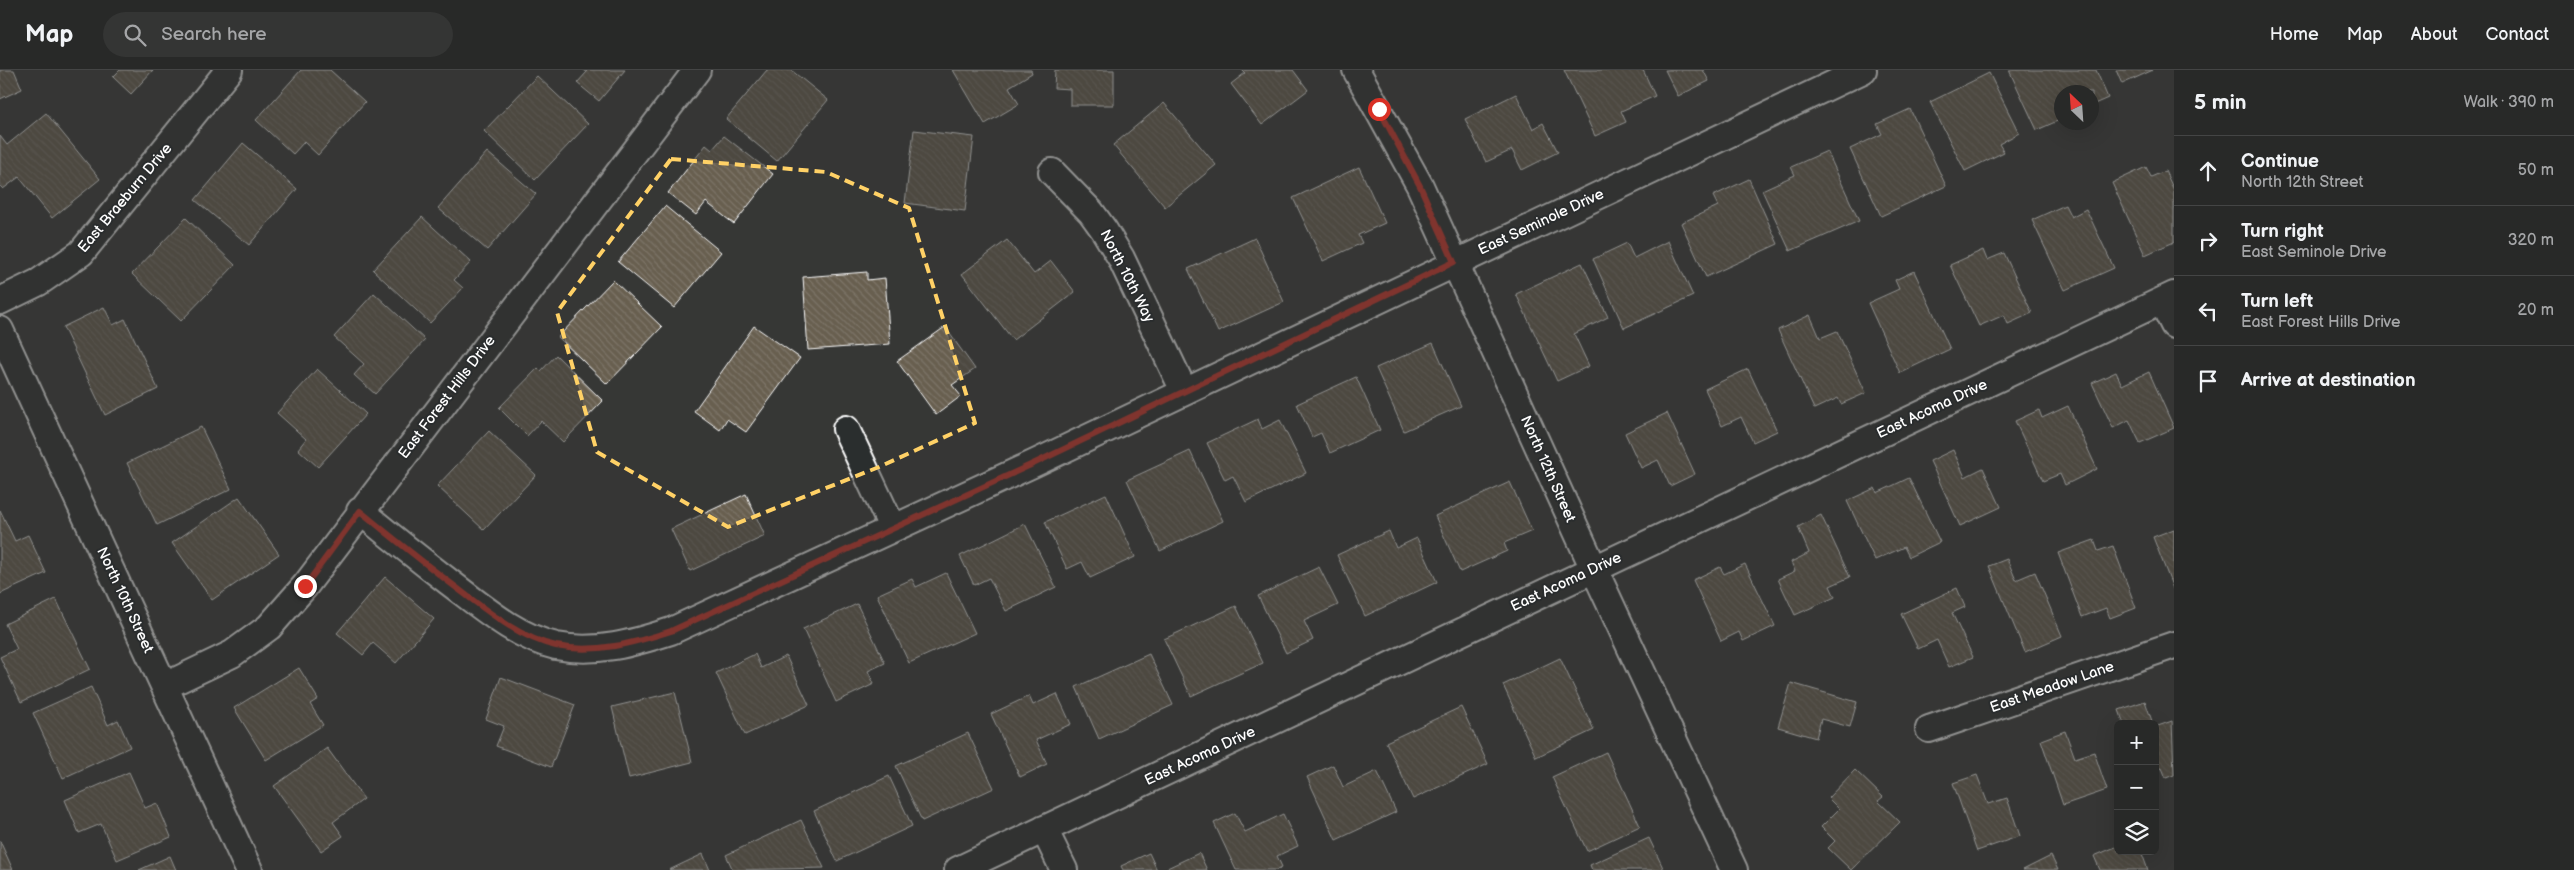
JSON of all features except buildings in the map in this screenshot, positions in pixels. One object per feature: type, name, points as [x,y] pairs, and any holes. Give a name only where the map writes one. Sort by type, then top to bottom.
[{"type":"street","name":"East Braeburn Drive","points":[[0,302],[39,282],[81,253],[230,70]]},
{"type":"street","name":"East Forest Hills Drive","points":[[165,686],[232,654],[269,627],[305,586],[360,511],[697,70]]},
{"type":"street","name":"North 12th Street","points":[[1356,70],[1420,186],[1594,569],[1734,870]]},
{"type":"street","name":"East Seminole Drive","points":[[360,511],[494,616],[526,634],[556,646],[596,649],[630,644],[671,631],[892,527],[1026,467],[1454,262],[1863,70]]},
{"type":"street","name":"North 10th Way","points":[[1052,172],[1091,212],[1121,258],[1184,391]]},
{"type":"street","name":"East Acoma Drive","points":[[958,870],[2168,298]]},
{"type":"street","points":[[2168,298],[2174,325]]},
{"type":"street","name":"North 10th Street","points":[[0,330],[249,870]]},
{"type":"street","points":[[846,429],[892,527]]},
{"type":"street","name":"East Meadow Lane","points":[[1929,729],[2174,645]]},
{"type":"street","points":[[1044,829],[1064,870]]},
{"type":"highlighted area","points":[[671,159],[826,172],[909,208],[975,423],[879,467],[728,527],[597,452],[557,312]]},
{"type":"route","points":[[305,586],[360,511],[494,616],[526,634],[556,646],[596,649],[630,644],[671,631],[794,575],[892,527],[1035,463],[1454,262],[1420,186],[1379,109]]}]
